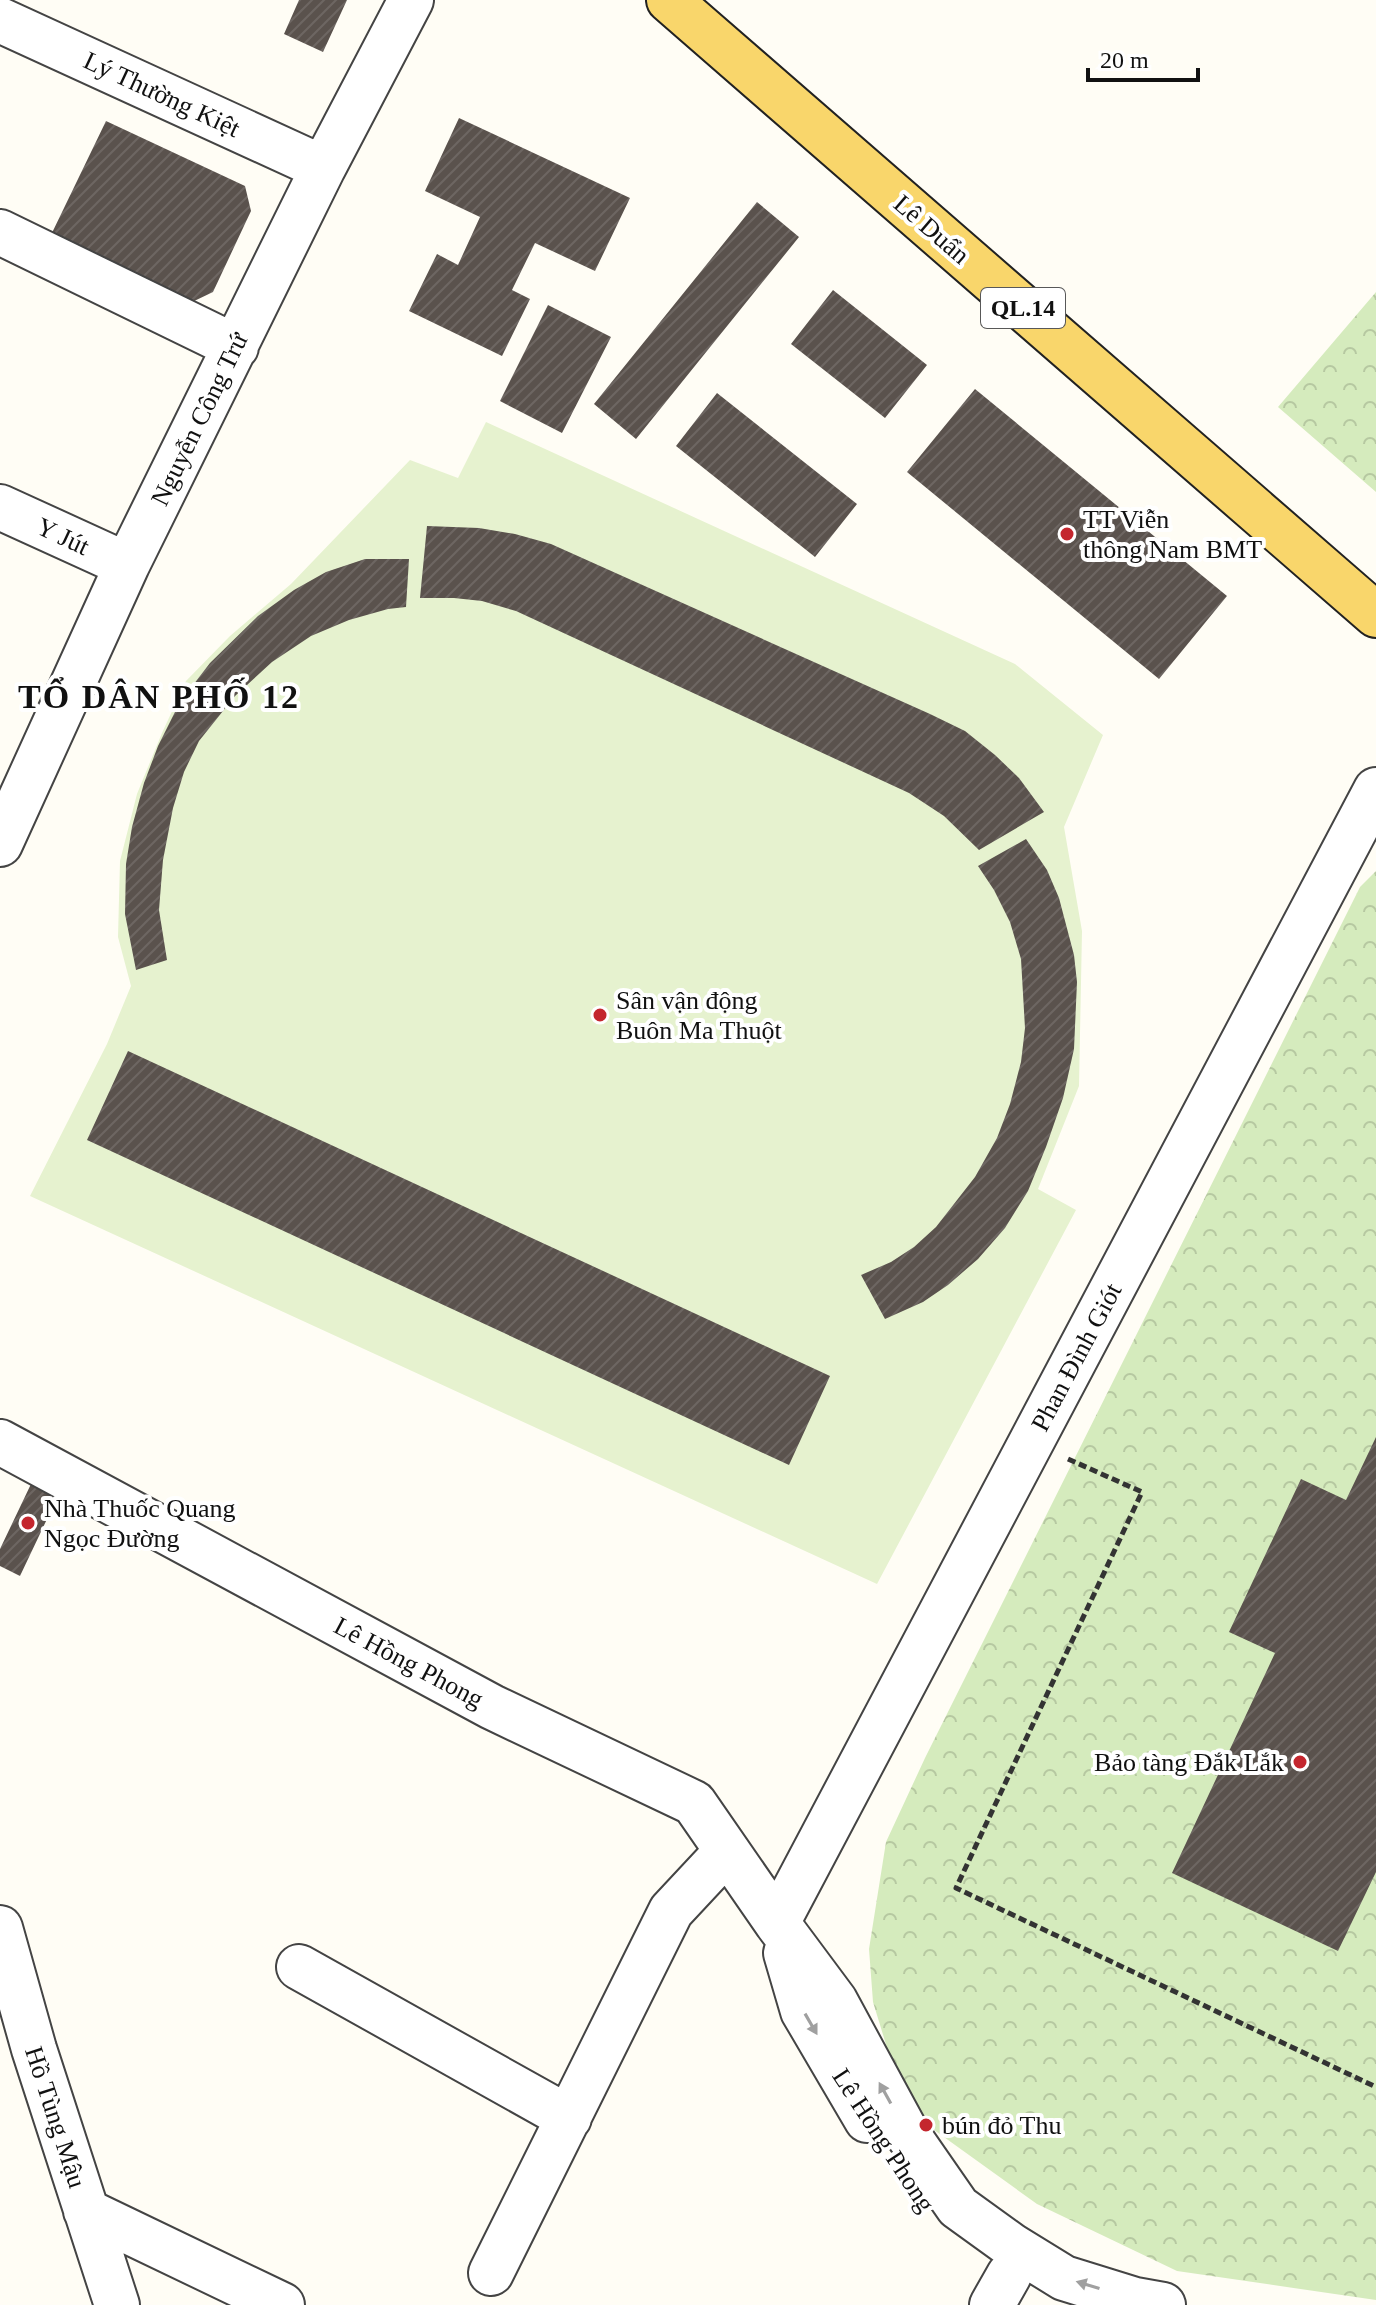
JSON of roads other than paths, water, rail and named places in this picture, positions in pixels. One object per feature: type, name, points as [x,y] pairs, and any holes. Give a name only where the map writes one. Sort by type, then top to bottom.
[{"type":"main road","name":"Lê Duẩn","points":[[669,0],[1376,615]]},
{"type":"street","name":"Nguyễn Công Trứ","points":[[0,844],[127,565],[323,168],[411,0]]},
{"type":"street","name":"Lý Thường Kiệt","points":[[0,20],[323,168]]},
{"type":"street","points":[[0,232],[236,347]]},
{"type":"street","name":"Y Jút","points":[[0,507],[127,565]]},
{"type":"street","name":"Phan Đình Giót","points":[[777,1923],[1376,790]]},
{"type":"street","name":"Lê Hồng Phong","points":[[0,1442],[492,1707],[694,1803],[835,2001],[906,2132],[958,2207],[1064,2278],[1135,2300],[1163,2305]]},
{"type":"street","points":[[491,2273],[671,1911],[727,1851]]},
{"type":"street","name":"Lê Hồng Phong","points":[[777,1923],[803,2011],[887,2153],[941,2228],[1001,2290],[1056,2305]]},
{"type":"street","name":"Hồ Tùng Mậu","points":[[0,1928],[34,2049],[117,2305]]},
{"type":"street","points":[[299,1967],[569,2118]]},
{"type":"street","points":[[86,2211],[282,2305]]},
{"type":"place","name":"TT Viễn thông Nam BMT","points":[[1067,534]]},
{"type":"place","name":"Sân vận động Buôn Ma Thuột","points":[[600,1015]]},
{"type":"place","name":"Nhà Thuốc Quang Ngọc Đường","points":[[28,1523]]},
{"type":"place","name":"Bảo tàng Đắk Lắk","points":[[1300,1762]]},
{"type":"place","name":"bún đỏ Thu","points":[[926,2125]]},
{"type":"district","name":"TỔ DÂN PHỐ 12","points":[[159,696]]}]
